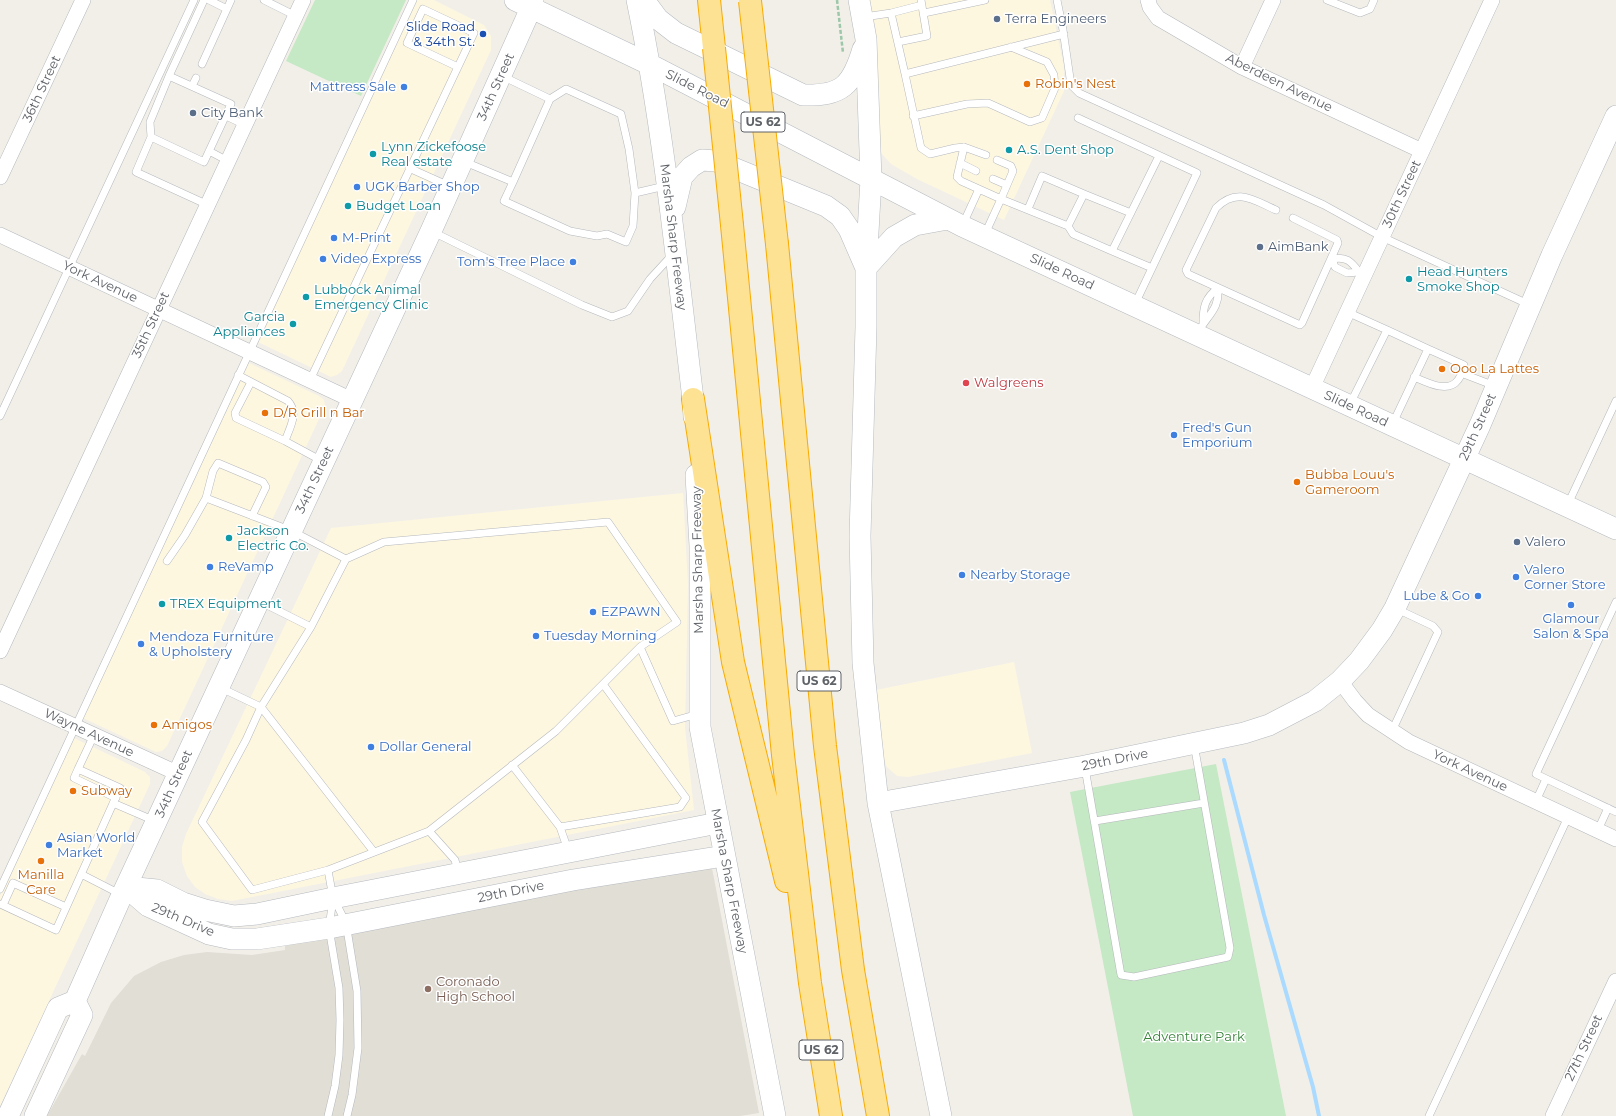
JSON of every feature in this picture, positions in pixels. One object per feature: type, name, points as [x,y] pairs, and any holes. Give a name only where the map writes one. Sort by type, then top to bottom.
[{"type":"highway","name":"US 62","points":[[709,0],[780,732],[810,983],[831,1116]]},
{"type":"highway","name":"US 62","points":[[749,0],[777,244],[825,746],[853,970],[878,1116]]},
{"type":"highway","points":[[693,399],[733,662],[810,983]]},
{"type":"main road","name":"Marsha Sharp Freeway","points":[[637,0],[650,65],[667,185],[693,399],[700,546],[700,727],[775,1116]]},
{"type":"main road","points":[[644,0],[658,20],[676,33],[803,95],[820,95],[839,90],[850,81],[859,62],[866,39]]},
{"type":"main road","name":"Slide Road","points":[[527,2],[955,222],[1134,306],[1200,329],[1312,388],[1616,529]]},
{"type":"main road","name":"34th Street","points":[[75,1002],[124,891],[463,161],[501,76],[527,2]]},
{"type":"main road","points":[[861,9],[866,39],[871,179],[866,268],[866,327],[860,536],[863,663],[878,803],[941,1116]]},
{"type":"main road","name":"29th Street","points":[[1340,682],[1372,646],[1395,608],[1496,387],[1530,306],[1616,116]]},
{"type":"main road","points":[[672,221],[682,177],[691,167],[702,160],[716,161],[831,210],[840,216],[849,229],[866,268]]},
{"type":"main road","points":[[866,268],[894,237],[915,225],[955,222]]},
{"type":"main road","name":"29th Drive","points":[[878,803],[1085,766],[1244,733],[1269,725],[1315,701],[1340,682]]},
{"type":"main road","name":"29th Drive","points":[[124,891],[157,890],[183,903],[205,910],[234,916],[257,914],[718,822]]},
{"type":"main road","points":[[568,851],[573,880]]},
{"type":"main road","name":"29th Drive","points":[[124,891],[148,906],[209,934],[232,939],[277,937],[573,880],[724,856]]},
{"type":"main road","points":[[8,1116],[58,1008],[75,1002],[82,1015],[35,1116]]},
{"type":"street","name":"36th Street","points":[[0,177],[83,0]]},
{"type":"street","name":"35th Street","points":[[0,651],[303,0]]},
{"type":"street","name":"Aberdeen Avenue","points":[[1148,0],[1150,7],[1158,18],[1242,66],[1422,151]]},
{"type":"street","points":[[1242,66],[1273,0]]},
{"type":"street","name":"30th Street","points":[[1312,388],[1347,312],[1362,273],[1382,237],[1492,0]]},
{"type":"street","name":"York Avenue","points":[[0,236],[352,400]]},
{"type":"street","name":"York Avenue","points":[[1340,682],[1354,701],[1368,715],[1409,742],[1616,839]]},
{"type":"street","name":"Wayne Avenue","points":[[0,692],[179,774]]},
{"type":"street","name":"27th Street","points":[[1553,1116],[1616,981]]},
{"type":"lane","points":[[0,416],[194,0]]},
{"type":"lane","points":[[204,0],[169,76],[150,122],[151,137],[136,172],[208,205]]},
{"type":"lane","points":[[209,0],[227,9]]},
{"type":"lane","points":[[202,64],[231,0]]},
{"type":"lane","points":[[264,0],[296,16]]},
{"type":"lane","points":[[0,889],[413,0]]},
{"type":"lane","points":[[924,13],[985,0]]},
{"type":"lane","points":[[1057,0],[1064,34],[1071,85],[1080,93],[1324,205],[1382,237],[1530,306]]},
{"type":"lane","points":[[1328,0],[1360,13],[1370,9],[1374,0]]},
{"type":"lane","points":[[861,9],[891,13],[922,3],[927,36],[898,42]]},
{"type":"lane","points":[[310,380],[409,168],[458,67],[474,33],[423,9],[407,43],[458,67]]},
{"type":"lane","points":[[891,13],[921,148],[930,154],[964,147],[986,155]]},
{"type":"lane","points":[[905,74],[1064,34]]},
{"type":"lane","points":[[913,116],[967,104],[988,103],[1030,122],[1042,118],[1055,88],[1054,75],[1047,62],[1011,47]]},
{"type":"lane","points":[[151,137],[204,162],[231,104],[169,76]]},
{"type":"lane","points":[[501,76],[550,100]]},
{"type":"lane","points":[[192,86],[196,78]]},
{"type":"lane","points":[[566,89],[621,114],[629,149],[635,193],[633,226],[626,242],[607,234],[597,236],[570,231],[504,201],[513,182],[550,100],[566,89]]},
{"type":"lane","points":[[226,116],[245,125]]},
{"type":"lane","points":[[1078,118],[1197,173],[1134,306]]},
{"type":"lane","points":[[964,147],[957,177],[961,181],[1068,226],[1073,234],[1152,268]]},
{"type":"lane","points":[[209,151],[228,160]]},
{"type":"lane","points":[[1112,251],[1159,156]]},
{"type":"lane","points":[[984,236],[1013,171],[1011,166],[997,160]]},
{"type":"lane","points":[[463,161],[513,182]]},
{"type":"lane","points":[[960,164],[976,171]]},
{"type":"lane","points":[[409,168],[451,187]]},
{"type":"lane","points":[[1028,209],[1042,176],[1131,213]]},
{"type":"lane","points":[[993,178],[1007,185]]},
{"type":"lane","points":[[635,193],[667,185]]},
{"type":"lane","points":[[955,222],[979,189]]},
{"type":"lane","points":[[1068,226],[1084,194]]},
{"type":"lane","points":[[1276,210],[1250,198],[1240,196],[1228,199],[1216,208],[1186,270],[1188,274],[1300,325],[1338,246],[1337,240],[1293,218]]},
{"type":"lane","points":[[431,230],[582,305],[612,317],[628,311],[650,279],[676,251]]},
{"type":"lane","points":[[1332,259],[1340,257],[1352,262],[1362,273]]},
{"type":"lane","points":[[1332,259],[1335,267],[1346,273],[1362,273]]},
{"type":"lane","points":[[1200,329],[1212,313],[1219,298],[1218,288]]},
{"type":"lane","points":[[1347,312],[1464,365],[1459,380],[1454,384],[1445,386],[1433,385],[1414,378]]},
{"type":"lane","points":[[1350,406],[1387,330]]},
{"type":"lane","points":[[1392,425],[1428,350]]},
{"type":"lane","points":[[1462,373],[1496,387]]},
{"type":"lane","points":[[238,375],[288,401],[292,406],[294,418],[285,441]]},
{"type":"lane","points":[[251,382],[235,413],[236,418],[285,441],[324,462]]},
{"type":"lane","points":[[1567,506],[1616,401]]},
{"type":"lane","points":[[167,561],[185,535],[206,498],[213,471],[218,463],[263,482],[266,487],[252,516]]},
{"type":"lane","points":[[206,498],[292,531],[346,559]]},
{"type":"lane","points":[[608,522],[677,622],[640,647],[556,731],[429,831],[328,870],[252,890],[202,822],[246,740],[261,707],[311,627],[346,559],[384,542],[608,522]]},
{"type":"lane","points":[[259,601],[311,627]]},
{"type":"lane","points":[[1616,602],[1536,774],[1616,812]]},
{"type":"lane","points":[[1392,732],[1438,632],[1433,626],[1395,608]]},
{"type":"lane","points":[[640,647],[673,721],[700,713]]},
{"type":"lane","points":[[560,827],[680,807],[686,798],[604,684]]},
{"type":"lane","points":[[219,688],[261,707],[374,852]]},
{"type":"lane","points":[[66,907],[13,883],[1,905],[56,930],[120,788],[78,768],[94,735]]},
{"type":"lane","points":[[1085,766],[1121,976],[1134,976],[1228,957],[1230,948],[1194,744]]},
{"type":"lane","points":[[512,765],[560,827],[568,851]]},
{"type":"lane","points":[[1536,801],[1546,779]]},
{"type":"lane","points":[[115,800],[157,822]]},
{"type":"lane","points":[[1095,821],[1204,803]]},
{"type":"lane","points":[[1598,830],[1608,808]]},
{"type":"lane","points":[[1429,1116],[1568,817]]},
{"type":"lane","points":[[429,831],[455,860],[458,874]]},
{"type":"lane","points":[[328,870],[338,926],[356,979],[358,1033],[355,1075],[347,1116]]},
{"type":"lane","points":[[81,874],[124,891]]},
{"type":"lane","points":[[328,1116],[335,1086],[340,1038],[338,926],[333,898]]},
{"type":"shaded area","points":[[416,0],[434,0],[484,25],[491,36],[491,50],[342,371],[331,377],[258,342]]},
{"type":"shaded area","points":[[870,0],[1050,0],[1064,67],[1064,91],[1004,220],[917,179],[891,164],[882,154],[880,150]]},
{"type":"shaded area","points":[[249,363],[319,396],[324,400],[325,406],[167,746],[162,751],[156,752],[83,718]]},
{"type":"shaded area","points":[[683,493],[688,585],[685,728],[694,810],[232,901],[218,899],[205,894],[195,887],[187,876],[182,862],[182,847],[186,834],[331,528]]},
{"type":"shaded area","points":[[1014,662],[1032,753],[908,777],[897,776],[887,767],[884,760],[876,690]]},
{"type":"shaded area","points":[[74,738],[145,772],[150,777],[150,784],[0,1106],[0,896]]},
{"type":"shaded area","name":"Coronado High School","points":[[704,864],[712,868],[759,1113],[740,1116],[47,1116],[82,1054],[85,1056],[111,1003],[134,976],[161,962],[184,955],[207,952],[252,955],[285,950],[285,946],[310,940]]},
{"type":"green space","points":[[315,0],[406,0],[361,96],[286,61]]},
{"type":"green space","name":"Adventure Park","points":[[1216,764],[1286,1116],[1133,1116],[1070,792]]},
{"type":"waterway","points":[[1224,760],[1264,915],[1313,1087],[1319,1116]]},
{"type":"place","name":"Terra Engineers","points":[[997,19]]},
{"type":"place","name":"Slide Road & 34th St.","points":[[483,34]]},
{"type":"place","name":"Robin's Nest","points":[[1027,84]]},
{"type":"place","name":"Mattress Sale","points":[[404,87]]},
{"type":"place","name":"City Bank","points":[[193,113]]},
{"type":"place","name":"A.S. Dent Shop","points":[[1009,150]]},
{"type":"place","name":"Lynn Zickefoose Real estate","points":[[373,154]]},
{"type":"place","name":"UGK Barber Shop","points":[[357,187]]},
{"type":"place","name":"Budget Loan","points":[[348,206]]},
{"type":"place","name":"M-Print","points":[[334,238]]},
{"type":"place","name":"AimBank","points":[[1260,247]]},
{"type":"place","name":"Video Express","points":[[323,259]]},
{"type":"place","name":"Tom's Tree Place","points":[[573,262]]},
{"type":"place","name":"Head Hunters Smoke Shop","points":[[1409,279]]},
{"type":"place","name":"Lubbock Animal Emergency Clinic","points":[[306,297]]},
{"type":"place","name":"Garcia Appliances","points":[[293,324]]},
{"type":"place","name":"Ooo La Lattes","points":[[1442,369]]},
{"type":"place","name":"Walgreens","points":[[966,383]]},
{"type":"place","name":"D/R Grill n Bar","points":[[265,413]]},
{"type":"place","name":"Fred's Gun Emporium","points":[[1174,435]]},
{"type":"place","name":"Bubba Louu's Gameroom","points":[[1297,482]]},
{"type":"place","name":"Jackson Electric Co.","points":[[229,538]]},
{"type":"place","name":"Valero","points":[[1517,542]]},
{"type":"place","name":"ReVamp","points":[[210,567]]},
{"type":"place","name":"Nearby Storage","points":[[962,575]]},
{"type":"place","name":"Valero Corner Store","points":[[1516,577]]},
{"type":"place","name":"Lube & Go","points":[[1478,596]]},
{"type":"place","name":"TREX Equipment","points":[[162,604]]},
{"type":"place","name":"Glamour Salon & Spa","points":[[1571,605]]},
{"type":"place","name":"EZPAWN","points":[[593,612]]},
{"type":"place","name":"Tuesday Morning","points":[[536,636]]},
{"type":"place","name":"Mendoza Furniture & Upholstery","points":[[141,644]]},
{"type":"place","name":"Amigos","points":[[154,725]]},
{"type":"place","name":"Dollar General","points":[[371,747]]},
{"type":"place","name":"Subway","points":[[73,791]]},
{"type":"place","name":"Asian World Market","points":[[49,845]]},
{"type":"place","name":"Manilla Care","points":[[41,861]]},
{"type":"place","name":"Coronado High School","points":[[428,989]]}]
